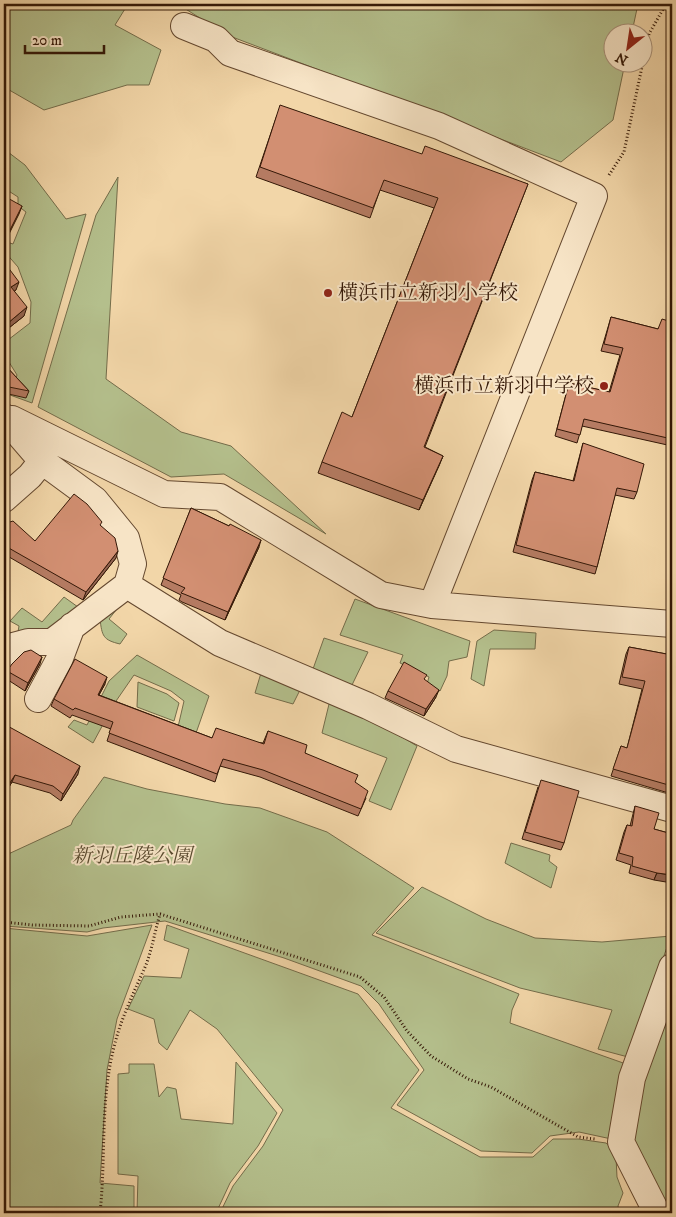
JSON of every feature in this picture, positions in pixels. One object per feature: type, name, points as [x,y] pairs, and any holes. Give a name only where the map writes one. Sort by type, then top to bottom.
[{"type":"street","points":[[184,26],[216,39],[230,53],[439,126],[594,196],[432,605]]},
{"type":"street","points":[[4,416],[164,494],[220,497],[381,594],[432,605],[672,624]]},
{"type":"street","points":[[4,416],[42,461],[95,500],[126,538],[133,564],[127,585],[52,642],[28,642],[13,646],[4,657]]},
{"type":"street","points":[[4,499],[30,476],[42,461]]},
{"type":"street","points":[[127,585],[220,643],[368,706],[456,749],[672,809]]},
{"type":"street","points":[[38,699],[60,658],[72,626]]},
{"type":"street","points":[[657,1213],[621,1142],[632,1078],[672,967]]},
{"type":"path","points":[[654,25],[666,4]]},
{"type":"path","points":[[594,196],[624,152],[641,72]]},
{"type":"path","points":[[100,1213],[108,1078],[114,1046],[132,993],[146,964],[160,914]]},
{"type":"path","points":[[4,922],[32,925],[89,926],[121,918],[160,914],[360,977],[384,997],[408,1031],[431,1056],[468,1079],[491,1087],[578,1137],[621,1142]]},
{"type":"green space","points":[[4,4],[128,4],[115,25],[161,50],[149,85],[127,85],[44,110],[4,87]]},
{"type":"green space","points":[[174,4],[638,4],[634,22],[604,22],[604,72],[623,72],[613,120],[561,162],[227,35],[184,8]]},
{"type":"green space","points":[[4,149],[25,165],[66,219],[86,214],[32,403],[10,395],[17,375],[4,354],[4,343],[30,323],[31,302],[18,267],[4,251],[4,241],[13,244],[26,212],[18,206],[18,197],[4,188]]},
{"type":"green space","points":[[118,177],[106,379],[181,432],[231,446],[326,534],[224,474],[171,477],[38,407],[96,215]]},
{"type":"green space","points":[[64,597],[78,607],[50,636],[17,638],[19,626],[10,621],[22,608],[42,622]]},
{"type":"green space","points":[[355,599],[470,641],[467,657],[449,661],[447,676],[440,691],[427,684],[429,677],[400,663],[403,655],[340,635]]},
{"type":"green space","points":[[124,600],[109,619],[127,634],[120,644],[110,641],[104,636],[100,619]]},
{"type":"green space","points":[[494,630],[536,633],[535,649],[490,649],[484,686],[471,679],[477,641]]},
{"type":"green space","points":[[324,638],[368,652],[352,685],[313,669]]},
{"type":"green space","points":[[137,655],[209,696],[195,736],[178,727],[184,701],[171,691],[134,675],[114,704],[93,743],[68,727],[74,720],[87,725],[109,681]]},
{"type":"green space","points":[[261,673],[300,690],[293,704],[255,693]]},
{"type":"green space","points":[[138,682],[167,694],[179,703],[174,721],[137,707]]},
{"type":"green space","points":[[330,700],[367,716],[417,746],[391,810],[369,801],[387,758],[322,733]]},
{"type":"green space","name":"新羽丘陵公園","points":[[104,777],[147,789],[225,804],[260,808],[327,832],[414,888],[372,935],[519,994],[512,1010],[510,1023],[643,1070],[672,998],[672,1213],[662,1213],[630,1143],[579,1132],[550,1136],[532,1153],[481,1151],[397,1105],[424,1070],[379,1004],[361,986],[284,958],[165,921],[103,928],[87,932],[4,926],[4,856],[71,825]]},
{"type":"green space","points":[[511,843],[550,855],[549,861],[557,867],[551,888],[505,863]]},
{"type":"green space","points":[[422,887],[486,919],[535,938],[602,942],[671,936],[628,1057],[598,1049],[612,1010],[520,988],[376,933]]},
{"type":"green space","points":[[152,925],[117,1019],[107,1070],[100,1183],[134,1186],[134,1213],[4,1213],[4,928],[87,936]]},
{"type":"green space","points":[[167,925],[358,994],[419,1070],[391,1108],[480,1157],[533,1157],[553,1139],[578,1139],[606,1143],[611,1147],[616,1157],[617,1177],[623,1193],[618,1206],[619,1213],[220,1213],[233,1186],[263,1146],[283,1110],[217,1029],[190,1010],[167,1050],[159,1043],[154,1019],[128,1009],[144,976],[181,978],[189,949],[164,940]]},
{"type":"green space","points":[[236,1062],[277,1113],[258,1146],[230,1183],[216,1213],[137,1213],[138,1176],[118,1174],[118,1074],[129,1073],[129,1064],[154,1064],[159,1097],[167,1087],[176,1089],[181,1119],[233,1124]]},
{"type":"building","points":[[280,105],[422,154],[425,146],[528,184],[424,447],[443,456],[423,500],[322,462],[342,412],[352,417],[438,198],[384,180],[373,208],[260,167]]},
{"type":"building","points":[[4,196],[22,206],[4,242]]},
{"type":"building","points":[[4,262],[19,282],[11,287],[27,307],[8,323],[4,318]]},
{"type":"building","points":[[611,317],[658,329],[662,319],[672,322],[672,439],[584,419],[580,435],[557,429],[569,383],[610,392],[623,348],[604,344]]},
{"type":"building","points":[[4,364],[29,391],[4,386]]},
{"type":"building","points":[[583,443],[644,464],[637,492],[617,488],[597,567],[516,545],[535,472],[574,481]]},
{"type":"building","points":[[74,494],[87,504],[102,522],[100,525],[115,538],[118,551],[86,592],[7,547],[4,551],[4,524],[13,521],[35,541]]},
{"type":"building","points":[[191,508],[229,526],[230,524],[261,540],[228,612],[181,593],[185,588],[163,578]]},
{"type":"building","points":[[629,647],[672,655],[672,786],[613,769],[621,746],[627,748],[645,681],[622,677]]},
{"type":"building","points":[[31,650],[42,657],[28,683],[7,671],[24,652]]},
{"type":"building","points":[[75,659],[107,677],[98,695],[212,738],[216,728],[264,744],[268,731],[307,745],[305,753],[358,775],[355,782],[368,791],[361,809],[263,770],[223,759],[217,774],[109,733],[113,722],[75,708],[73,710],[54,699]]},
{"type":"building","points":[[404,662],[427,675],[424,679],[439,690],[426,709],[388,691]]},
{"type":"building","points":[[4,724],[80,766],[63,794],[53,786],[15,775],[4,792]]},
{"type":"building","points":[[541,780],[579,791],[564,843],[525,832]]},
{"type":"building","points":[[635,806],[659,813],[654,829],[672,834],[672,875],[632,866],[633,857],[619,853],[627,825],[632,826]]},
{"type":"place","name":"横浜市立新羽小学校","points":[[328,293]]},
{"type":"place","name":"横浜市立新羽中学校","points":[[604,386]]}]
